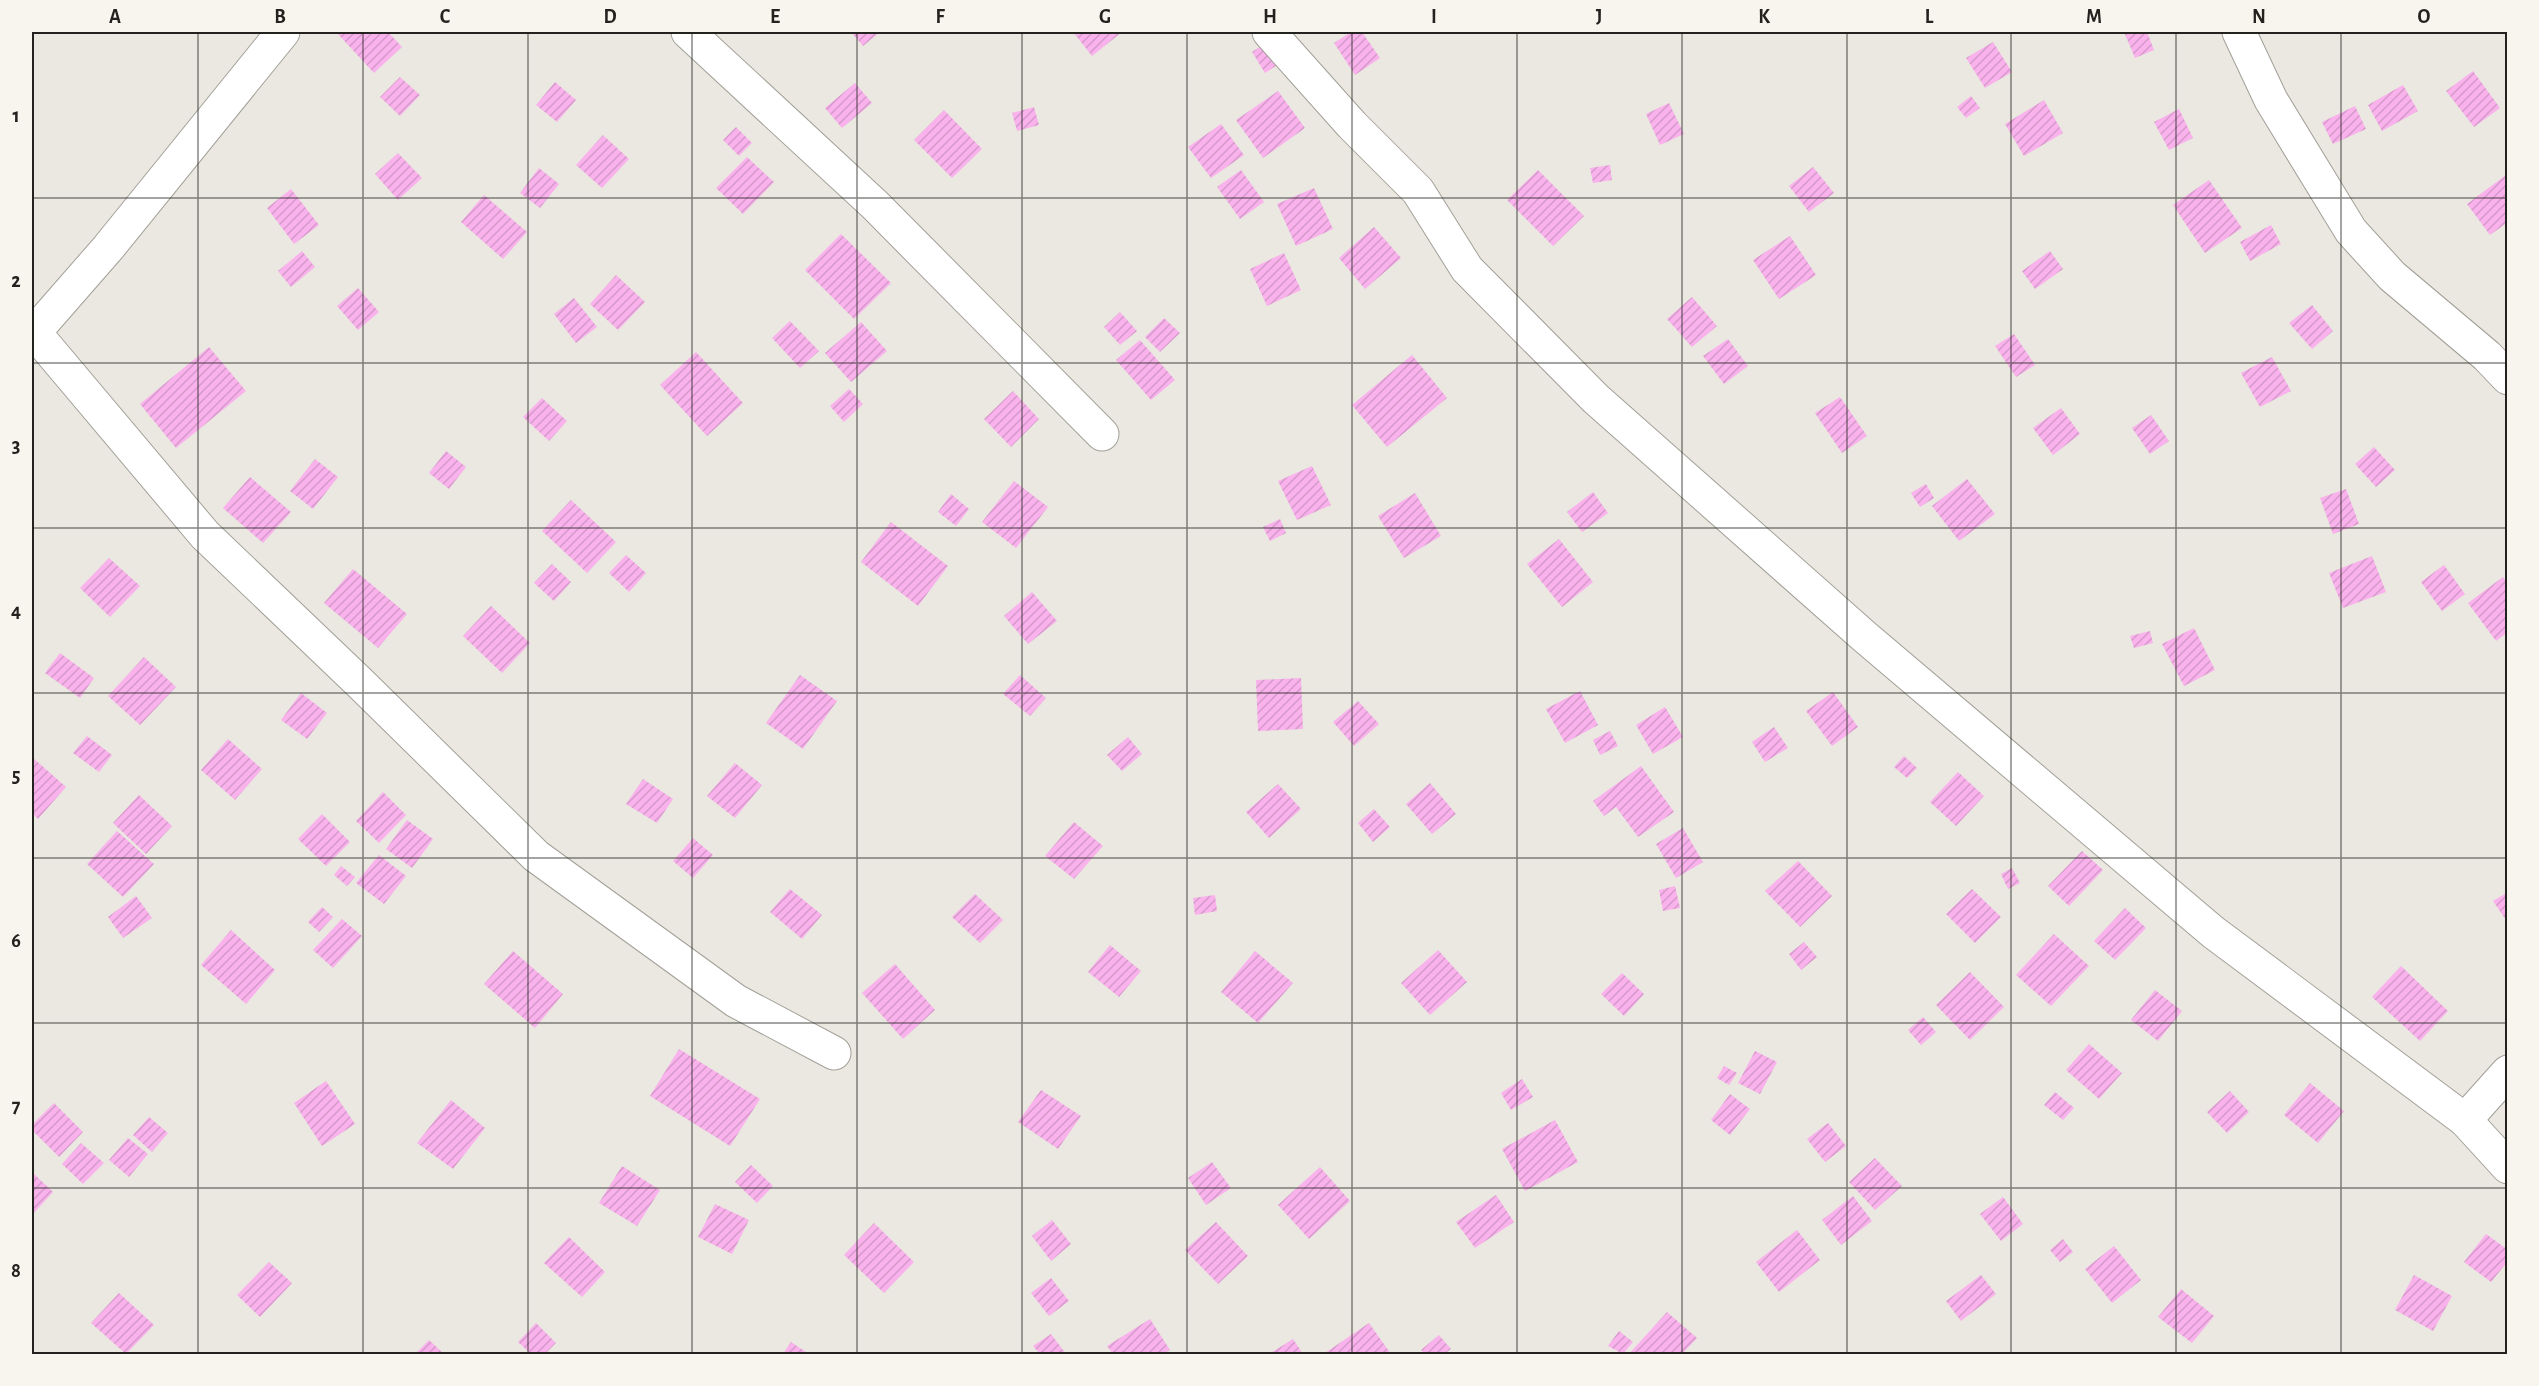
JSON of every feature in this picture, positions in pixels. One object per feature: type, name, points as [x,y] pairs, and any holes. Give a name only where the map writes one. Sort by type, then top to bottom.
[{"type":"street","points":[[283,32],[108,248],[33,334],[205,535],[536,856],[736,1001],[834,1053]]},
{"type":"street","points":[[688,32],[875,205],[1102,434]]},
{"type":"street","points":[[1269,32],[1352,126],[1418,191],[1467,269],[1596,399],[1865,637],[2213,932],[2465,1120],[2508,1167]]},
{"type":"street","points":[[2239,32],[2271,100],[2352,231],[2392,276],[2487,356],[2508,378]]},
{"type":"street","points":[[2465,1120],[2508,1072]]},
{"type":"building","points":[[388,32],[402,47],[374,73],[337,33]]},
{"type":"building","points":[[851,32],[880,32],[863,46]]},
{"type":"building","points":[[1073,32],[1122,32],[1092,56]]},
{"type":"building","points":[[1351,32],[1362,32],[1380,58],[1355,75],[1334,43]]},
{"type":"building","points":[[2124,32],[2147,32],[2154,50],[2135,58]]},
{"type":"building","points":[[1269,41],[1282,62],[1265,73],[1252,52]]},
{"type":"building","points":[[1993,42],[2012,72],[1985,88],[1966,58]]},
{"type":"building","points":[[2473,71],[2500,108],[2474,127],[2446,91]]},
{"type":"building","points":[[400,77],[420,95],[400,116],[380,97]]},
{"type":"building","points":[[555,82],[576,100],[557,122],[536,105]]},
{"type":"building","points":[[855,83],[872,103],[842,128],[825,108]]},
{"type":"building","points":[[2403,85],[2418,111],[2382,131],[2368,105]]},
{"type":"building","points":[[1278,91],[1305,128],[1263,158],[1236,120]]},
{"type":"building","points":[[1971,96],[1980,108],[1966,118],[1957,107]]},
{"type":"building","points":[[2044,100],[2063,133],[2024,156],[2005,124]]},
{"type":"building","points":[[1669,103],[1684,134],[1660,145],[1646,114]]},
{"type":"building","points":[[2355,106],[2366,129],[2333,144],[2322,122]]},
{"type":"building","points":[[1034,107],[1039,125],[1017,131],[1012,113]]},
{"type":"building","points":[[2179,109],[2193,138],[2169,150],[2154,122]]},
{"type":"building","points":[[944,110],[982,149],[952,178],[914,140]]},
{"type":"building","points":[[1221,124],[1244,155],[1211,178],[1188,147]]},
{"type":"building","points":[[736,127],[752,143],[739,156],[723,140]]},
{"type":"building","points":[[603,135],[629,159],[602,188],[576,165]]},
{"type":"building","points":[[398,153],[422,178],[398,200],[375,174]]},
{"type":"building","points":[[747,157],[774,182],[743,214],[716,188]]},
{"type":"building","points":[[1610,165],[1612,180],[1593,183],[1590,168]]},
{"type":"building","points":[[1813,167],[1834,193],[1809,212],[1789,186]]},
{"type":"building","points":[[539,168],[559,184],[540,208],[520,193]]},
{"type":"building","points":[[1241,170],[1264,202],[1240,219],[1217,187]]},
{"type":"building","points":[[1538,170],[1584,216],[1553,246],[1507,200]]},
{"type":"building","points":[[2506,175],[2508,222],[2490,235],[2467,204]]},
{"type":"building","points":[[2209,180],[2242,228],[2205,253],[2173,205]]},
{"type":"building","points":[[1314,188],[1333,229],[1296,246],[1277,204]]},
{"type":"building","points":[[291,189],[319,225],[294,244],[267,208]]},
{"type":"building","points":[[484,195],[527,232],[503,259],[461,222]]},
{"type":"building","points":[[2271,225],[2281,244],[2250,261],[2240,242]]},
{"type":"building","points":[[1374,227],[1401,258],[1365,289],[1339,258]]},
{"type":"building","points":[[841,234],[891,283],[854,319],[805,270]]},
{"type":"building","points":[[1790,236],[1816,275],[1779,299],[1753,260]]},
{"type":"building","points":[[302,251],[315,267],[291,287],[278,271]]},
{"type":"building","points":[[2050,251],[2063,269],[2035,289],[2022,271]]},
{"type":"building","points":[[1284,253],[1301,290],[1267,306],[1250,269]]},
{"type":"building","points":[[616,275],[645,302],[618,330],[590,304]]},
{"type":"building","points":[[358,288],[379,312],[358,330],[337,306]]},
{"type":"building","points":[[1692,297],[1717,326],[1692,347],[1667,319]]},
{"type":"building","points":[[574,298],[597,327],[576,343],[554,314]]},
{"type":"building","points":[[2312,305],[2333,331],[2312,349],[2289,323]]},
{"type":"building","points":[[1120,312],[1137,331],[1120,345],[1104,327]]},
{"type":"building","points":[[1164,318],[1180,333],[1160,352],[1145,337]]},
{"type":"building","points":[[790,321],[819,351],[800,368],[772,338]]},
{"type":"building","points":[[861,322],[887,351],[851,382],[825,353]]},
{"type":"building","points":[[2014,334],[2035,365],[2016,377],[1995,346]]},
{"type":"building","points":[[1728,339],[1748,366],[1724,384],[1703,356]]},
{"type":"building","points":[[1140,340],[1175,380],[1151,400],[1116,360]]},
{"type":"building","points":[[209,347],[246,391],[176,448],[140,404]]},
{"type":"building","points":[[696,352],[743,403],[707,436],[660,385]]},
{"type":"building","points":[[1412,355],[1447,398],[1387,447],[1352,405]]},
{"type":"building","points":[[2272,357],[2291,391],[2260,407],[2241,373]]},
{"type":"building","points":[[849,389],[863,404],[844,422],[830,406]]},
{"type":"building","points":[[1013,391],[1039,419],[1011,447],[984,419]]},
{"type":"building","points":[[1840,397],[1867,436],[1842,453],[1815,413]]},
{"type":"building","points":[[542,398],[567,421],[549,441],[523,417]]},
{"type":"building","points":[[2061,408],[2080,434],[2053,455],[2033,428]]},
{"type":"building","points":[[2151,415],[2169,441],[2150,454],[2132,428]]},
{"type":"building","points":[[2374,447],[2395,470],[2376,487],[2355,464]]},
{"type":"building","points":[[446,451],[466,467],[449,489],[429,473]]},
{"type":"building","points":[[315,459],[338,477],[313,509],[290,491]]},
{"type":"building","points":[[1312,466],[1331,505],[1297,520],[1278,481]]},
{"type":"building","points":[[250,477],[291,512],[263,543],[223,508]]},
{"type":"building","points":[[1967,479],[1995,514],[1959,541],[1932,506]]},
{"type":"building","points":[[1014,481],[1048,507],[1016,548],[982,522]]},
{"type":"building","points":[[1926,484],[1934,498],[1920,507],[1911,493]]},
{"type":"building","points":[[2346,489],[2359,524],[2333,534],[2320,498]]},
{"type":"building","points":[[1593,492],[1608,513],[1582,532],[1567,512]]},
{"type":"building","points":[[1415,493],[1441,536],[1404,558],[1378,516]]},
{"type":"building","points":[[951,494],[969,509],[956,526],[938,512]]},
{"type":"building","points":[[571,500],[616,542],[587,573],[542,531]]},
{"type":"building","points":[[1280,519],[1286,533],[1270,541],[1263,527]]},
{"type":"building","points":[[891,522],[948,566],[918,606],[861,562]]},
{"type":"building","points":[[1559,539],[1593,582],[1562,607],[1527,564]]},
{"type":"building","points":[[626,555],[646,573],[629,592],[609,573]]},
{"type":"building","points":[[2372,556],[2386,592],[2343,608],[2329,573]]},
{"type":"building","points":[[109,558],[140,586],[110,617],[80,588]]},
{"type":"building","points":[[552,564],[571,582],[554,601],[534,583]]},
{"type":"building","points":[[2444,565],[2465,594],[2442,611],[2421,582]]},
{"type":"building","points":[[353,569],[407,614],[378,648],[324,603]]},
{"type":"building","points":[[2503,577],[2508,584],[2508,632],[2496,641],[2468,603]]},
{"type":"building","points":[[1032,592],[1057,621],[1028,644],[1004,616]]},
{"type":"building","points":[[491,606],[530,643],[502,673],[463,636]]},
{"type":"building","points":[[2194,628],[2215,670],[2184,686],[2162,644]]},
{"type":"building","points":[[2150,631],[2153,643],[2134,648],[2130,636]]},
{"type":"building","points":[[60,653],[94,678],[80,698],[45,673]]},
{"type":"building","points":[[144,657],[176,687],[140,725],[108,696]]},
{"type":"building","points":[[800,675],[837,701],[803,749],[766,723]]},
{"type":"building","points":[[1020,675],[1046,698],[1030,716],[1003,694]]},
{"type":"building","points":[[1301,678],[1303,729],[1258,731],[1256,680]]},
{"type":"building","points":[[1580,691],[1598,725],[1565,743],[1546,709]]},
{"type":"building","points":[[1833,692],[1858,727],[1832,746],[1806,711]]},
{"type":"building","points":[[301,693],[327,713],[307,739],[281,720]]},
{"type":"building","points":[[1358,701],[1379,724],[1354,746],[1333,722]]},
{"type":"building","points":[[1665,707],[1683,737],[1653,754],[1636,725]]},
{"type":"building","points":[[1774,727],[1788,748],[1765,762],[1752,742]]},
{"type":"building","points":[[1610,731],[1618,746],[1600,755],[1593,740]]},
{"type":"building","points":[[87,736],[112,755],[99,772],[73,753]]},
{"type":"building","points":[[1128,737],[1142,754],[1122,771],[1107,755]]},
{"type":"building","points":[[228,739],[262,769],[235,800],[201,770]]},
{"type":"building","points":[[1904,756],[1917,768],[1907,778],[1894,767]]},
{"type":"building","points":[[32,757],[66,787],[38,819],[32,813]]},
{"type":"building","points":[[735,763],[762,785],[735,818],[707,796]]},
{"type":"building","points":[[1641,766],[1674,812],[1638,837],[1616,807],[1604,816],[1593,801]]},
{"type":"building","points":[[1958,772],[1984,796],[1956,826],[1930,802]]},
{"type":"building","points":[[643,779],[673,799],[657,823],[626,804]]},
{"type":"building","points":[[1430,783],[1456,814],[1432,834],[1406,804]]},
{"type":"building","points":[[1278,784],[1301,809],[1269,838],[1246,812]]},
{"type":"building","points":[[383,792],[406,815],[379,843],[356,821]]},
{"type":"building","points":[[139,795],[172,826],[146,854],[113,823]]},
{"type":"building","points":[[1374,809],[1390,827],[1373,842],[1358,823]]},
{"type":"building","points":[[322,814],[350,842],[326,866],[298,839]]},
{"type":"building","points":[[407,820],[433,839],[412,868],[386,849]]},
{"type":"building","points":[[1074,822],[1103,846],[1074,879],[1045,856]]},
{"type":"building","points":[[1683,828],[1703,862],[1676,878],[1656,844]]},
{"type":"building","points":[[117,831],[154,864],[123,897],[87,864]]},
{"type":"building","points":[[693,838],[713,855],[693,878],[673,861]]},
{"type":"building","points":[[2082,851],[2103,870],[2069,906],[2048,886]]},
{"type":"building","points":[[379,855],[406,876],[384,904],[356,883]]},
{"type":"building","points":[[1798,861],[1832,896],[1800,927],[1765,891]]},
{"type":"building","points":[[341,866],[355,877],[347,886],[334,875]]},
{"type":"building","points":[[2012,868],[2020,883],[2008,889],[2001,874]]},
{"type":"building","points":[[1675,886],[1680,908],[1663,911],[1659,890]]},
{"type":"building","points":[[790,889],[822,915],[802,939],[770,912]]},
{"type":"building","points":[[1972,889],[2001,917],[1975,943],[1946,914]]},
{"type":"building","points":[[2508,892],[2508,923],[2493,901]]},
{"type":"building","points":[[975,894],[1003,920],[980,943],[952,917]]},
{"type":"building","points":[[1215,895],[1217,911],[1195,915],[1193,898]]},
{"type":"building","points":[[136,896],[152,918],[123,938],[108,917]]},
{"type":"building","points":[[322,907],[333,917],[319,932],[308,922]]},
{"type":"building","points":[[2125,908],[2146,928],[2115,960],[2094,941]]},
{"type":"building","points":[[342,919],[362,936],[333,968],[313,950]]},
{"type":"building","points":[[231,930],[275,970],[246,1004],[201,965]]},
{"type":"building","points":[[2054,934],[2089,966],[2051,1006],[2016,975]]},
{"type":"building","points":[[1804,942],[1817,957],[1801,970],[1789,954]]},
{"type":"building","points":[[1110,945],[1141,971],[1119,997],[1088,972]]},
{"type":"building","points":[[1438,950],[1467,982],[1430,1015],[1401,983]]},
{"type":"building","points":[[513,951],[563,994],[535,1028],[484,984]]},
{"type":"building","points":[[1255,951],[1293,983],[1258,1023],[1221,992]]},
{"type":"building","points":[[895,964],[935,1010],[903,1039],[862,993]]},
{"type":"building","points":[[2401,966],[2448,1011],[2420,1041],[2372,997]]},
{"type":"building","points":[[1970,972],[2004,1007],[1970,1040],[1936,1005]]},
{"type":"building","points":[[1622,973],[1644,994],[1624,1016],[1601,994]]},
{"type":"building","points":[[2155,990],[2182,1011],[2158,1041],[2131,1020]]},
{"type":"building","points":[[1923,1017],[1936,1032],[1921,1045],[1908,1030]]},
{"type":"building","points":[[2089,1044],[2122,1073],[2099,1099],[2066,1070]]},
{"type":"building","points":[[679,1049],[760,1099],[730,1146],[650,1096]]},
{"type":"building","points":[[1755,1051],[1777,1062],[1760,1094],[1738,1083]]},
{"type":"building","points":[[1724,1066],[1737,1073],[1729,1085],[1717,1078]]},
{"type":"building","points":[[1522,1079],[1533,1097],[1511,1110],[1501,1093]]},
{"type":"building","points":[[326,1081],[355,1124],[322,1146],[294,1103]]},
{"type":"building","points":[[2310,1083],[2344,1111],[2318,1143],[2284,1115]]},
{"type":"building","points":[[1041,1090],[1081,1116],[1058,1149],[1018,1122]]},
{"type":"building","points":[[2230,1091],[2249,1112],[2227,1133],[2207,1112]]},
{"type":"building","points":[[2055,1092],[2074,1108],[2063,1120],[2044,1105]]},
{"type":"building","points":[[1730,1094],[1750,1109],[1730,1135],[1711,1120]]},
{"type":"building","points":[[451,1100],[485,1128],[453,1169],[417,1143]]},
{"type":"building","points":[[54,1103],[83,1132],[59,1157],[32,1130],[32,1125]]},
{"type":"building","points":[[149,1117],[168,1133],[152,1152],[133,1135]]},
{"type":"building","points":[[1555,1120],[1578,1162],[1525,1191],[1502,1149]]},
{"type":"building","points":[[1828,1123],[1846,1146],[1825,1162],[1807,1139]]},
{"type":"building","points":[[128,1138],[148,1154],[129,1177],[109,1160]]},
{"type":"building","points":[[81,1143],[104,1163],[83,1184],[62,1164]]},
{"type":"building","points":[[1875,1158],[1902,1186],[1875,1210],[1849,1182]]},
{"type":"building","points":[[1212,1162],[1231,1188],[1206,1205],[1188,1178]]},
{"type":"building","points":[[751,1165],[773,1186],[757,1203],[735,1182]]},
{"type":"building","points":[[622,1166],[660,1190],[637,1226],[599,1203]]},
{"type":"building","points":[[1320,1167],[1350,1201],[1309,1239],[1278,1205]]},
{"type":"building","points":[[32,1172],[53,1192],[32,1215]]},
{"type":"building","points":[[1496,1195],[1514,1222],[1475,1248],[1456,1222]]},
{"type":"building","points":[[1853,1196],[1872,1221],[1841,1245],[1822,1220]]},
{"type":"building","points":[[2003,1197],[2023,1224],[2001,1241],[1980,1214]]},
{"type":"building","points":[[715,1204],[749,1220],[732,1254],[698,1237]]},
{"type":"building","points":[[1052,1220],[1071,1244],[1051,1261],[1032,1236]]},
{"type":"building","points":[[1216,1222],[1248,1256],[1218,1284],[1185,1250]]},
{"type":"building","points":[[874,1223],[914,1262],[884,1293],[844,1255]]},
{"type":"building","points":[[1797,1230],[1820,1260],[1779,1292],[1756,1262]]},
{"type":"building","points":[[2486,1234],[2508,1250],[2508,1261],[2491,1282],[2464,1262]]},
{"type":"building","points":[[569,1237],[605,1272],[582,1297],[544,1263]]},
{"type":"building","points":[[2063,1239],[2073,1252],[2060,1262],[2050,1250]]},
{"type":"building","points":[[2114,1246],[2141,1280],[2112,1303],[2085,1269]]},
{"type":"building","points":[[269,1262],[292,1283],[260,1317],[237,1295]]},
{"type":"building","points":[[1981,1275],[1996,1294],[1961,1321],[1946,1301]]},
{"type":"building","points":[[2414,1275],[2452,1296],[2433,1331],[2395,1310]]},
{"type":"building","points":[[1051,1278],[1069,1301],[1049,1316],[1031,1293]]},
{"type":"building","points":[[2181,1289],[2214,1316],[2192,1343],[2158,1317]]},
{"type":"building","points":[[119,1293],[154,1325],[126,1354],[91,1323]]},
{"type":"building","points":[[1667,1312],[1697,1338],[1682,1354],[1629,1354]]},
{"type":"building","points":[[1150,1319],[1170,1350],[1163,1354],[1113,1354],[1107,1346]]},
{"type":"building","points":[[536,1323],[556,1343],[545,1354],[531,1354],[518,1342]]},
{"type":"building","points":[[1369,1323],[1391,1354],[1325,1353]]},
{"type":"building","points":[[1619,1331],[1633,1342],[1623,1354],[1608,1346]]},
{"type":"building","points":[[1051,1334],[1066,1354],[1040,1354],[1033,1346]]},
{"type":"building","points":[[1439,1335],[1451,1349],[1444,1354],[1425,1354],[1421,1350]]},
{"type":"building","points":[[1293,1339],[1303,1354],[1269,1354]]},
{"type":"building","points":[[429,1340],[444,1354],[415,1354]]},
{"type":"building","points":[[791,1342],[809,1354],[783,1354]]}]
